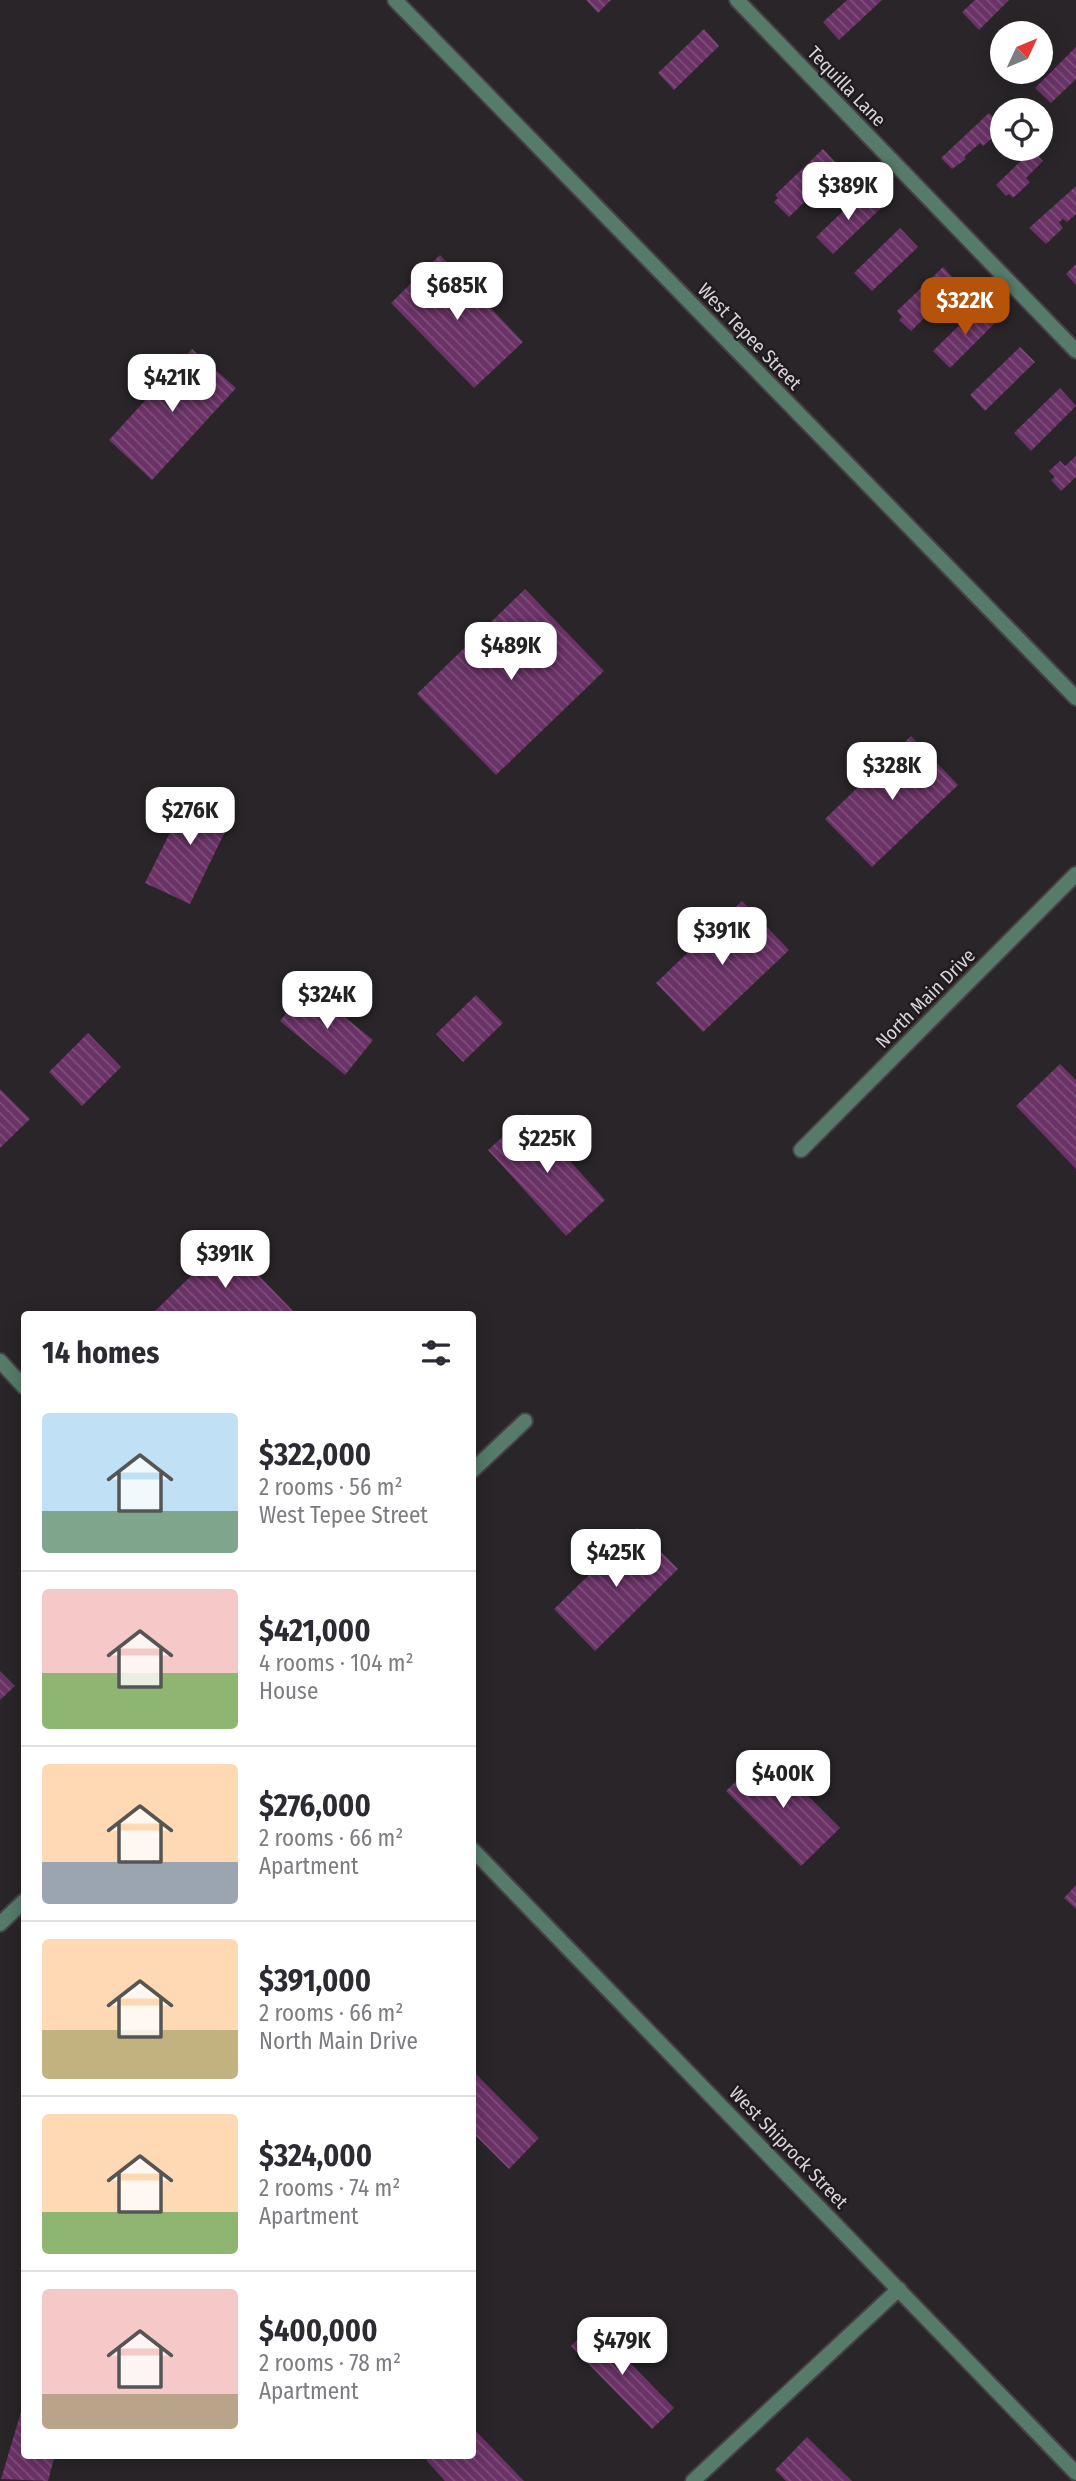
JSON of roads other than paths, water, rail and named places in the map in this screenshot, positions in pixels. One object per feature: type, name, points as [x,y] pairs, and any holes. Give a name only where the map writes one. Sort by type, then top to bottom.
[{"type":"street","name":"West Tepee Street","points":[[396,0],[1076,698]]},
{"type":"street","name":"Tequilla Lane","points":[[737,0],[1076,351]]},
{"type":"street","name":"North Main Drive","points":[[801,1150],[1076,874]]},
{"type":"street","points":[[0,1362],[21,1384]]},
{"type":"street","points":[[476,1467],[525,1421]]},
{"type":"street","name":"West Shiprock Street","points":[[476,1853],[1076,2473]]},
{"type":"street","points":[[0,1924],[21,1903]]},
{"type":"street","points":[[693,2481],[899,2289]]}]
